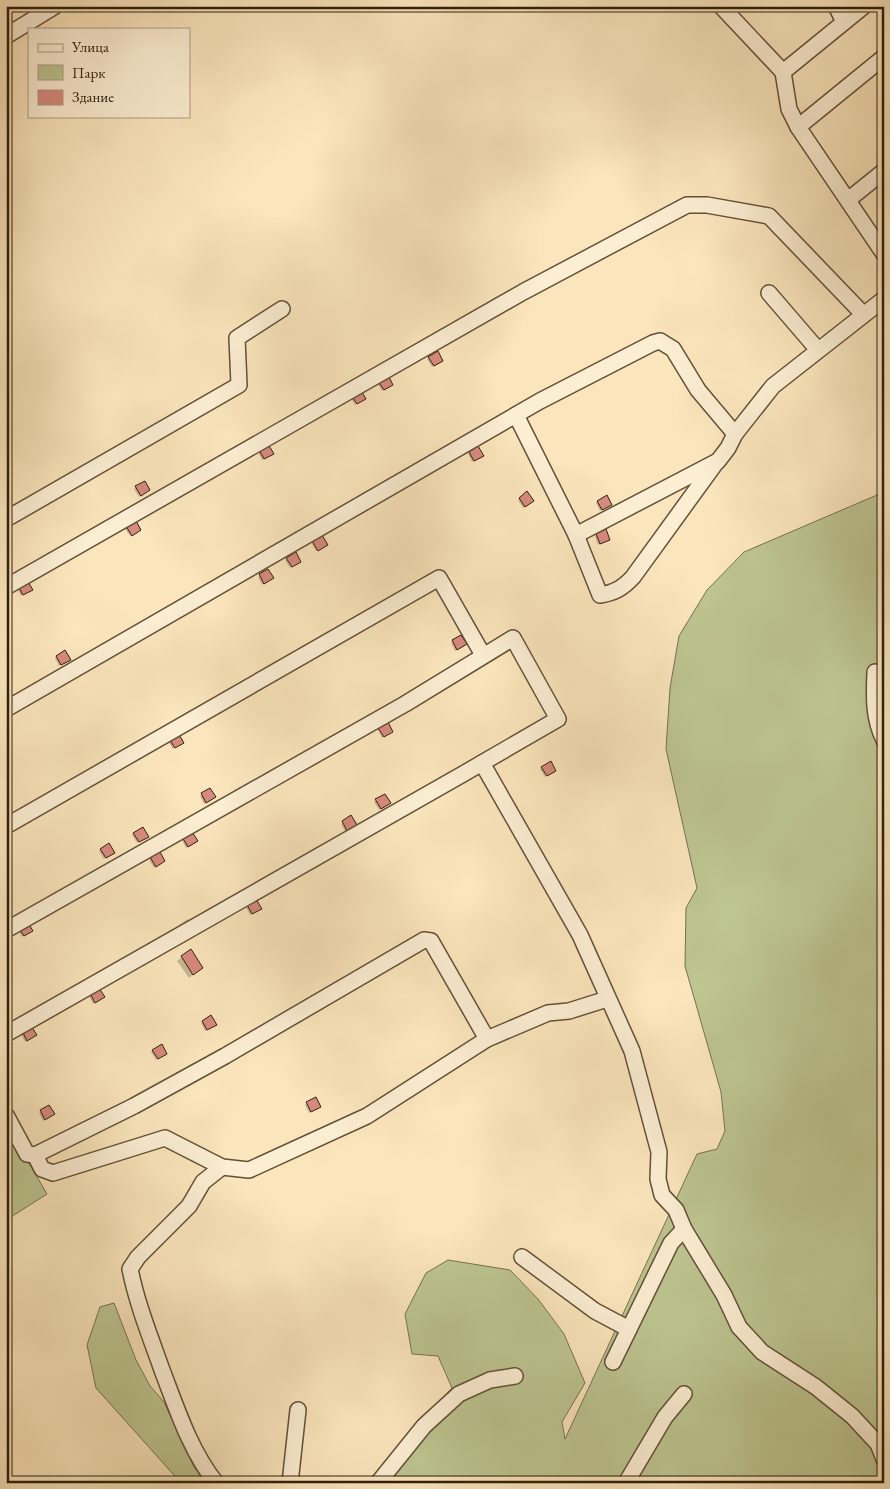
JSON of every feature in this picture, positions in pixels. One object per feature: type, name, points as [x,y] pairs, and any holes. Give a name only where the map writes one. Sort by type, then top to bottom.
[{"type":"lane","points":[[8,31],[55,6]]},
{"type":"lane","points":[[721,6],[783,72],[789,109],[798,127],[884,254]]},
{"type":"lane","points":[[836,6],[844,22]]},
{"type":"lane","points":[[783,72],[864,6]]},
{"type":"lane","points":[[798,127],[884,57]]},
{"type":"lane","points":[[848,200],[884,171]]},
{"type":"lane","points":[[6,587],[523,292],[687,205],[707,205],[769,216],[863,314]]},
{"type":"lane","points":[[769,293],[818,350]]},
{"type":"lane","points":[[516,415],[576,535],[600,594],[614,592],[626,585],[718,461],[735,434],[773,386],[884,299]]},
{"type":"lane","points":[[6,519],[239,385],[237,338],[282,309]]},
{"type":"lane","points":[[6,709],[516,415],[653,342],[660,341],[673,349],[698,390],[735,434]]},
{"type":"lane","points":[[576,535],[718,461]]},
{"type":"lane","points":[[6,826],[439,578],[483,655]]},
{"type":"lane","points":[[6,930],[405,704],[513,638],[558,718],[6,1034]]},
{"type":"lane","points":[[875,672],[874,699],[877,727],[884,740]]},
{"type":"lane","points":[[482,763],[580,936],[632,1051],[650,1111],[659,1152],[658,1179],[662,1194],[676,1210],[684,1229],[711,1271],[739,1327],[762,1352],[816,1387],[852,1416],[878,1444],[884,1459]]},
{"type":"lane","points":[[6,1115],[27,1154],[34,1155],[134,1106],[225,1056],[424,940],[431,941],[487,1039]]},
{"type":"lane","points":[[34,1155],[42,1169],[54,1173],[165,1138],[222,1168],[249,1170],[366,1116],[487,1039],[548,1013],[570,1011],[607,999]]},
{"type":"lane","points":[[216,1483],[202,1465],[176,1408],[136,1299],[130,1268],[138,1257],[189,1206],[202,1182],[222,1168]]},
{"type":"lane","points":[[614,1362],[671,1243],[684,1229]]},
{"type":"lane","points":[[522,1257],[595,1311],[629,1329]]},
{"type":"lane","points":[[378,1483],[424,1426],[459,1394],[490,1380],[515,1376]]},
{"type":"lane","points":[[626,1483],[665,1417],[684,1394]]},
{"type":"lane","points":[[290,1483],[298,1410]]},
{"type":"green space","points":[[884,492],[884,1483],[372,1483],[420,1422],[452,1388],[438,1356],[412,1354],[405,1314],[426,1273],[448,1260],[510,1270],[538,1299],[564,1334],[585,1383],[562,1422],[565,1439],[697,1154],[717,1149],[725,1131],[721,1092],[685,966],[686,908],[697,888],[666,749],[670,688],[679,636],[707,590],[744,552]]},
{"type":"green space","points":[[6,1124],[47,1194],[6,1220]]},
{"type":"green space","points":[[114,1303],[136,1360],[150,1386],[164,1402],[194,1467],[206,1483],[181,1483],[96,1388],[87,1345],[100,1307]]},
{"type":"building","points":[[438,351],[443,361],[434,366],[428,357]]},
{"type":"building","points":[[388,375],[393,385],[384,390],[378,381]]},
{"type":"building","points":[[360,389],[366,399],[357,404],[351,395]]},
{"type":"building","points":[[268,444],[274,454],[264,459],[259,450]]},
{"type":"building","points":[[478,446],[484,456],[474,461],[469,452]]},
{"type":"building","points":[[145,481],[150,490],[141,496],[135,486]]},
{"type":"building","points":[[527,491],[534,501],[525,507],[519,498]]},
{"type":"building","points":[[607,495],[612,505],[602,510],[597,501]]},
{"type":"building","points":[[136,521],[141,530],[132,536],[126,526]]},
{"type":"building","points":[[606,529],[610,540],[600,544],[596,534]]},
{"type":"building","points":[[322,535],[328,545],[318,551],[312,541]]},
{"type":"building","points":[[296,552],[301,562],[292,567],[286,558]]},
{"type":"building","points":[[268,569],[274,578],[264,584],[259,574]]},
{"type":"building","points":[[27,580],[33,590],[23,595],[18,586]]},
{"type":"building","points":[[461,635],[467,644],[457,650],[452,640]]},
{"type":"building","points":[[65,650],[71,660],[61,665],[56,656]]},
{"type":"building","points":[[388,722],[393,732],[384,737],[378,728]]},
{"type":"building","points":[[178,733],[184,743],[175,748],[169,739]]},
{"type":"building","points":[[551,761],[556,771],[547,776],[541,767]]},
{"type":"building","points":[[210,788],[216,797],[206,803],[201,793]]},
{"type":"building","points":[[385,794],[391,803],[381,809],[375,799]]},
{"type":"building","points":[[351,815],[357,825],[347,831],[342,821]]},
{"type":"building","points":[[143,827],[149,837],[139,842],[133,833]]},
{"type":"building","points":[[192,832],[198,841],[188,847],[182,837]]},
{"type":"building","points":[[109,843],[115,853],[106,858],[100,849]]},
{"type":"building","points":[[160,852],[165,861],[156,867],[150,857]]},
{"type":"building","points":[[256,899],[262,909],[252,914],[247,905]]},
{"type":"building","points":[[27,921],[33,931],[24,936],[18,927]]},
{"type":"building","points":[[191,949],[203,968],[193,975],[181,956]]},
{"type":"building","points":[[99,988],[105,997],[95,1003],[90,993]]},
{"type":"building","points":[[211,1015],[217,1025],[207,1030],[202,1021]]},
{"type":"building","points":[[31,1026],[37,1035],[27,1041],[22,1031]]},
{"type":"building","points":[[162,1044],[167,1054],[158,1059],[152,1050]]},
{"type":"building","points":[[316,1097],[321,1107],[311,1112],[306,1102]]},
{"type":"building","points":[[49,1105],[55,1114],[45,1120],[40,1110]]}]
